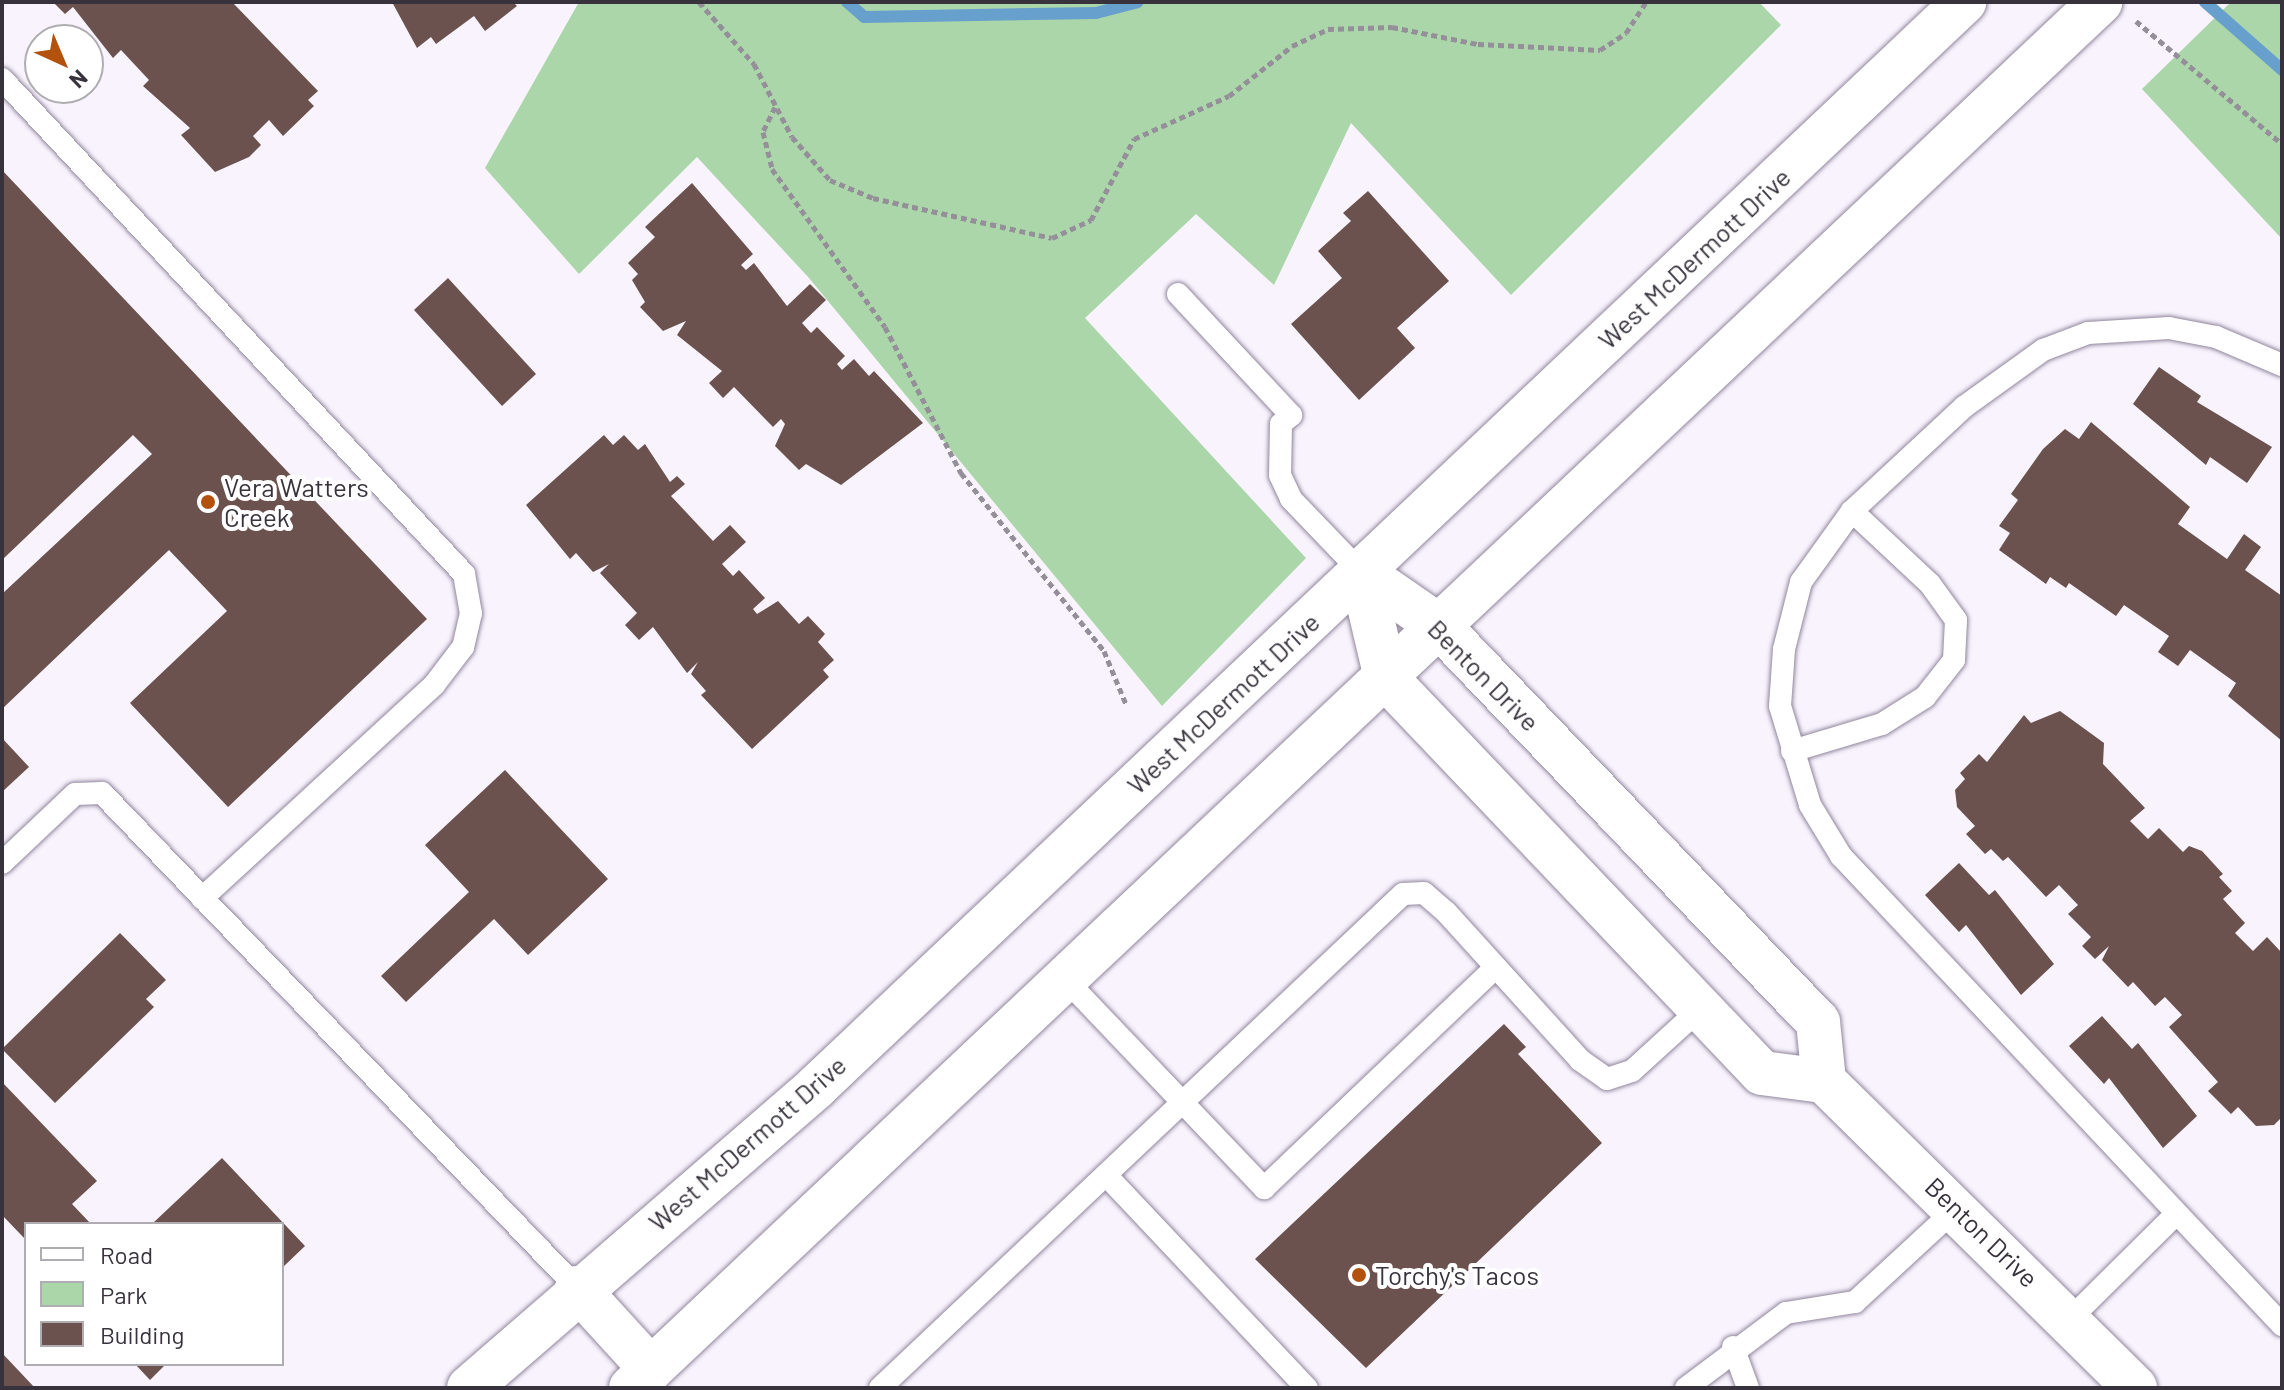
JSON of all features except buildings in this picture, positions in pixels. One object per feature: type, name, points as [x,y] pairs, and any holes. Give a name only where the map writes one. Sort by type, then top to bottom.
[{"type":"main road","name":"West McDermott Drive","points":[[469,1388],[577,1288],[816,1087],[1964,2]]},
{"type":"main road","points":[[577,1288],[651,1382],[1065,979],[2040,59],[2113,7]]},
{"type":"main road","name":"Benton Drive","points":[[1361,572],[1439,626],[1818,1022],[1824,1081],[2070,1319],[2135,1388]]},
{"type":"main road","points":[[1361,572],[1386,678],[1762,1073],[1824,1081]]},
{"type":"lane","points":[[2,79],[464,574],[471,613],[463,647],[434,685],[202,898]]},
{"type":"lane","points":[[1178,294],[1291,415],[1281,424],[1280,475],[1291,499],[1361,572]]},
{"type":"lane","points":[[2282,365],[2216,337],[2169,328],[2088,333],[2043,350],[1964,407],[1852,511],[1801,582],[1787,636],[1780,706],[1810,805],[1841,856],[2175,1215],[2282,1325]]},
{"type":"lane","points":[[1792,751],[1882,724],[1925,697],[1954,660],[1956,620],[1930,584],[1852,511]]},
{"type":"lane","points":[[2,863],[75,794],[102,793],[577,1288]]},
{"type":"lane","points":[[880,1388],[1403,894],[1424,893],[1580,1060],[1607,1079],[1632,1071],[1701,1008]]},
{"type":"lane","points":[[1065,979],[1264,1188],[1496,967]]},
{"type":"lane","points":[[1106,1175],[1307,1388]]},
{"type":"lane","points":[[1686,1388],[1733,1347],[1786,1313],[1855,1302],[1957,1208]]},
{"type":"lane","points":[[2070,1319],[2175,1215]]},
{"type":"lane","points":[[1733,1347],[1748,1388]]},
{"type":"path","points":[[699,2],[754,64],[775,107],[823,174],[873,198],[1005,231],[1052,238],[1080,228],[1101,205],[1134,139],[1229,96],[1292,46],[1328,29],[1392,27],[1478,44],[1600,50],[1626,33],[1646,2]]},
{"type":"path","points":[[2113,7],[2282,144]]},
{"type":"path","points":[[775,107],[763,132],[772,169],[885,327],[961,473],[1104,651],[1126,704]]},
{"type":"green space","points":[[579,2],[1759,2],[1781,25],[1511,295],[1351,123],[1274,285],[1196,214],[1085,318],[1306,558],[1162,706],[809,278],[697,157],[579,274],[485,168]]},
{"type":"green space","points":[[2231,2],[2282,2],[2282,239],[2142,89]]},
{"type":"waterway","points":[[847,2],[864,17],[1096,13],[1138,2]]},
{"type":"waterway","points":[[2205,2],[2282,70]]},
{"type":"place","name":"Vera Watters Creek","points":[[208,502]]},
{"type":"place","name":"Torchy's Tacos","points":[[1359,1275]]}]
